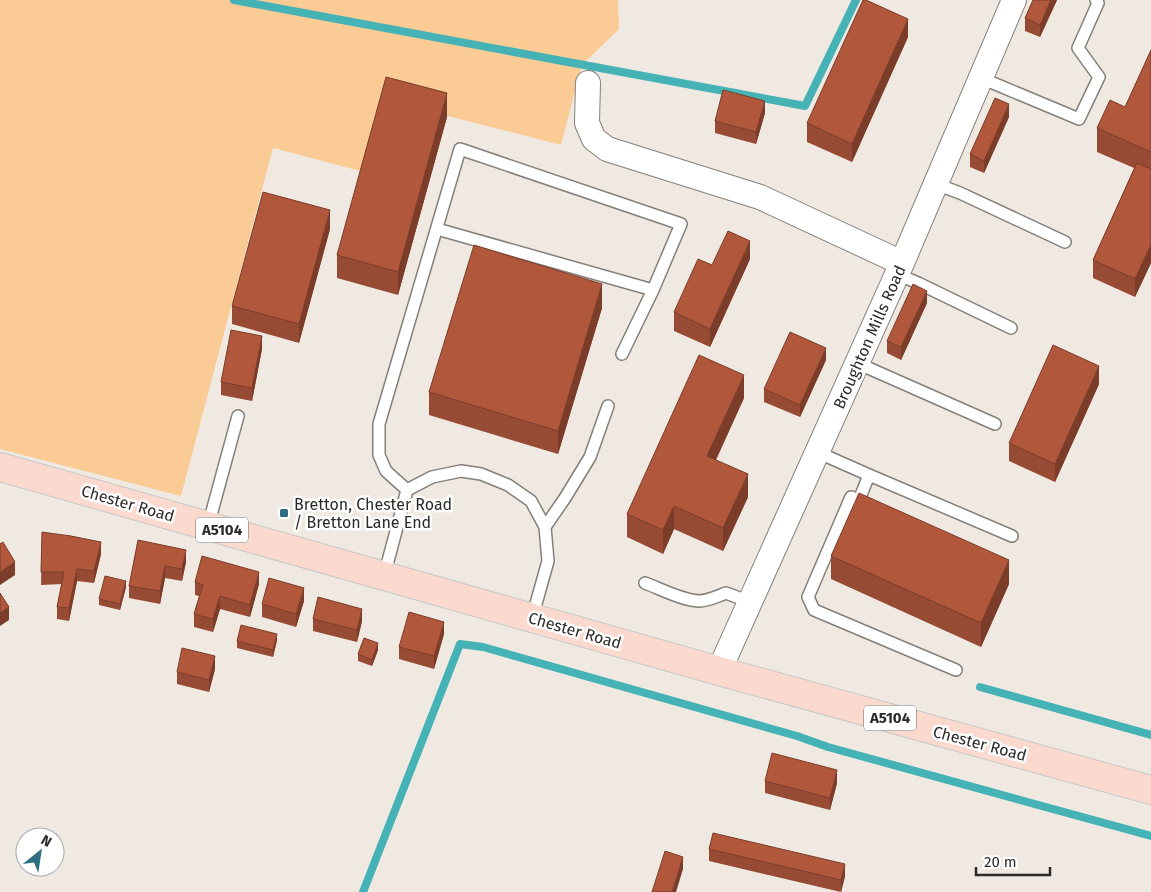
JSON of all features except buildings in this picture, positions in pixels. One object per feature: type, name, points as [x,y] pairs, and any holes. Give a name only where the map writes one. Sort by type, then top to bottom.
[{"type":"main road","name":"Chester Road","points":[[0,467],[719,671],[1151,790]]},
{"type":"street","name":"Broughton Mills Road","points":[[719,671],[900,269],[1014,0]]},
{"type":"street","points":[[588,83],[587,123],[594,139],[607,149],[760,196],[900,269]]},
{"type":"lane","points":[[981,78],[1079,119],[1099,77],[1078,48],[1098,3],[1096,0]]},
{"type":"lane","points":[[407,490],[386,471],[379,455],[379,424],[460,149],[682,224],[622,354]]},
{"type":"lane","points":[[936,184],[960,193],[1064,242]]},
{"type":"lane","points":[[437,229],[653,290]]},
{"type":"lane","points":[[900,269],[918,283],[1011,328]]},
{"type":"lane","points":[[857,363],[994,424]]},
{"type":"lane","points":[[545,528],[590,457],[608,406]]},
{"type":"lane","points":[[208,526],[238,416]]},
{"type":"lane","points":[[817,452],[1012,536]]},
{"type":"lane","points":[[384,576],[407,490],[432,477],[461,471],[481,474],[508,485],[531,501],[545,528],[548,562],[532,618]]},
{"type":"lane","points":[[869,475],[859,500],[851,497],[808,597],[814,610],[956,670]]},
{"type":"lane","points":[[645,582],[678,597],[699,601],[726,593],[750,602]]},
{"type":"shaded area","points":[[0,0],[618,0],[619,29],[582,65],[561,145],[386,100],[368,173],[273,148],[181,496],[0,449]]},
{"type":"waterway","points":[[234,0],[805,106],[856,0]]},
{"type":"waterway","points":[[363,892],[460,644],[483,647],[797,736],[828,747],[1151,836]]},
{"type":"waterway","points":[[980,687],[1151,735]]},
{"type":"place","name":"Bretton, Chester Road / Bretton Lane End","points":[[284,513]]}]
